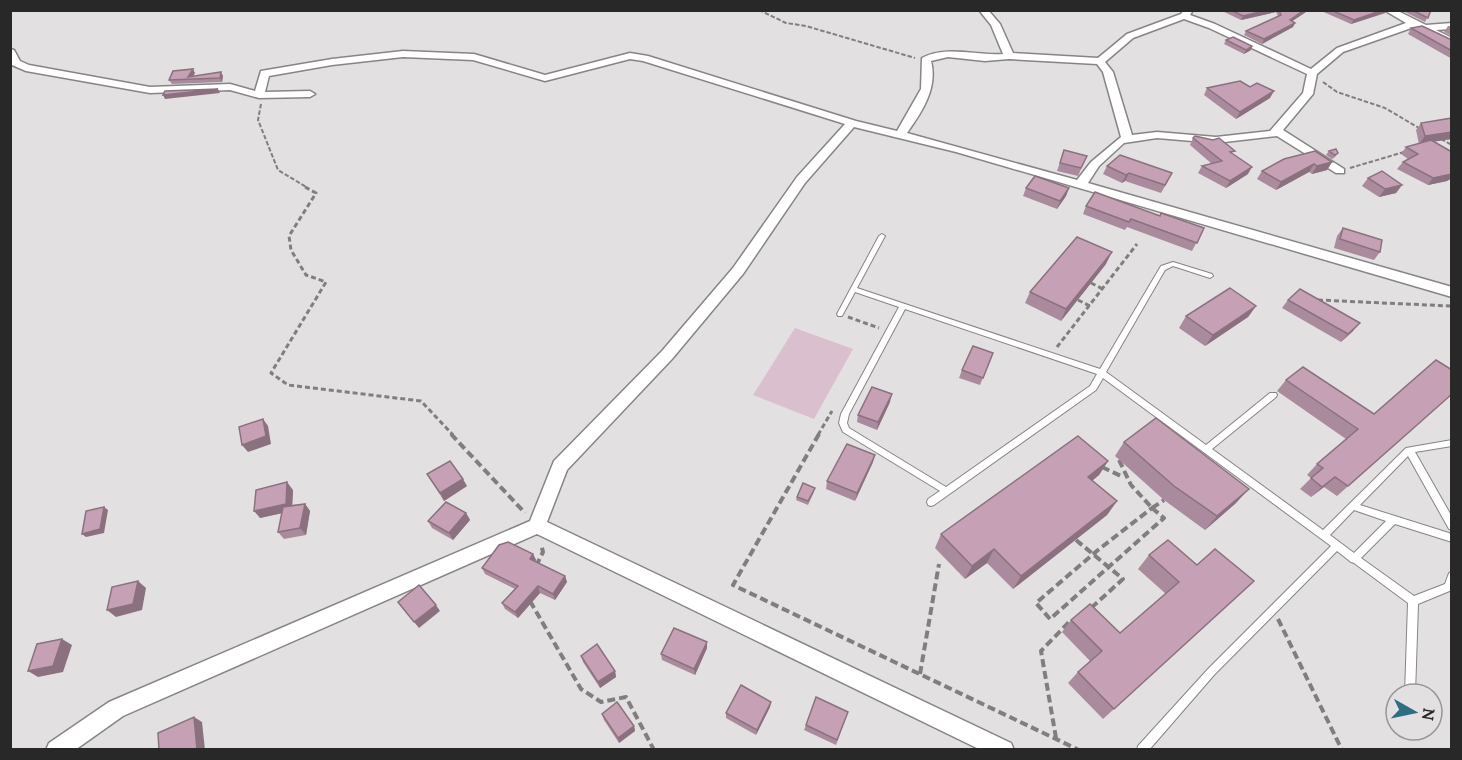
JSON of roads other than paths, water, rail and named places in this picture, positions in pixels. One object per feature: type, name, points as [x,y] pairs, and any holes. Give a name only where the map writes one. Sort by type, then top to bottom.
[{"type":"street","points":[[983,10],[995,24],[1009,56]]},
{"type":"street","points":[[1388,10],[1452,42]]},
{"type":"street","points":[[900,135],[921,101],[929,68],[926,60],[933,56],[948,54],[985,58],[1009,56],[1100,61],[1130,36],[1186,13],[1312,73]]},
{"type":"street","points":[[1080,185],[1095,164],[1121,140],[1157,135],[1216,140],[1273,134],[1308,94],[1312,73],[1340,50],[1366,39],[1420,25],[1452,26]]},
{"type":"street","points":[[10,52],[16,63],[26,68],[150,90],[230,87],[259,95],[310,94]]},
{"type":"street","points":[[259,95],[265,73],[332,62],[404,54],[474,57],[545,78],[630,56],[644,58],[852,123],[1080,185],[1452,292]]},
{"type":"street","points":[[1100,61],[1108,72],[1127,139]]},
{"type":"street","points":[[56,750],[116,709],[537,526],[560,466],[667,355],[738,271],[801,180],[852,123]]},
{"type":"street","points":[[1277,131],[1340,171]]},
{"type":"street","points":[[537,526],[1004,750]]},
{"type":"lane","points":[[840,314],[882,236]]},
{"type":"lane","points":[[931,502],[1092,388],[1163,268],[1173,264],[1210,276]]},
{"type":"lane","points":[[853,289],[1102,373],[1354,560],[1413,601]]},
{"type":"lane","points":[[903,306],[845,414],[843,423],[846,430],[946,492]]},
{"type":"lane","points":[[1206,450],[1273,395]]},
{"type":"lane","points":[[1323,536],[1408,450],[1452,443]]},
{"type":"lane","points":[[1408,450],[1452,526]]},
{"type":"lane","points":[[1352,506],[1452,538]]},
{"type":"lane","points":[[1354,560],[1393,520]]},
{"type":"lane","points":[[1142,750],[1211,672],[1336,546]]},
{"type":"lane","points":[[1413,601],[1450,589],[1452,576]]},
{"type":"lane","points":[[1410,682],[1413,601]]}]
